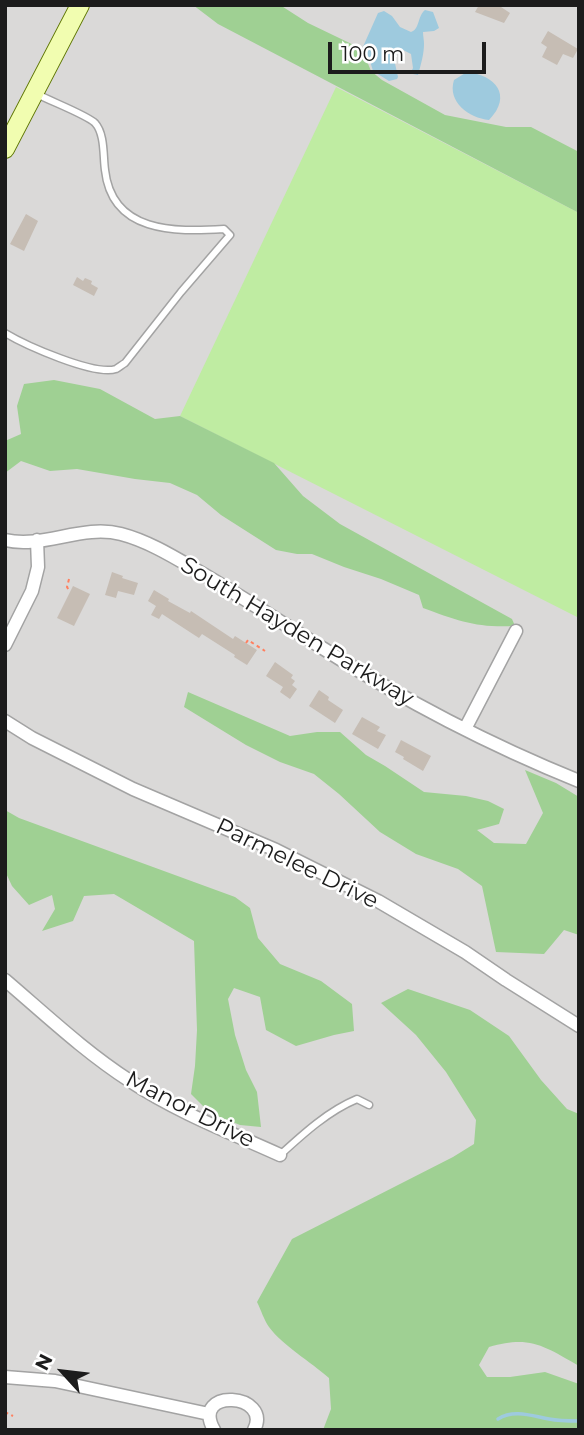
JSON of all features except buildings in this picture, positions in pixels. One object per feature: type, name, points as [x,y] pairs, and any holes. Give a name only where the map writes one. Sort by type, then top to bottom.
[{"type":"main road","points":[[5,149],[80,5]]},
{"type":"street","name":"South Hayden Parkway","points":[[5,540],[37,540],[92,531],[119,533],[143,542],[246,599],[398,694],[521,757],[579,781]]},
{"type":"street","points":[[5,645],[32,591],[38,567],[37,540]]},
{"type":"street","points":[[465,729],[516,631]]},
{"type":"street","name":"Parmelee Drive","points":[[5,721],[32,738],[133,789],[276,850],[367,895],[465,952],[579,1026]]},
{"type":"street","name":"Manor Drive","points":[[5,980],[59,1029],[130,1081],[157,1098],[280,1155]]},
{"type":"street","points":[[5,1377],[55,1381],[209,1413]]},
{"type":"street","points":[[214,1430],[209,1421],[209,1413],[212,1407],[229,1399],[243,1402],[254,1411],[257,1417],[254,1430]]},
{"type":"lane","points":[[5,332],[18,341],[92,368],[117,369],[125,363],[230,235],[224,229],[189,232],[167,229],[133,218],[116,204],[108,190],[101,135],[96,124],[89,118],[34,93]]},
{"type":"lane","points":[[280,1155],[303,1134],[346,1105],[357,1099],[369,1105]]},
{"type":"path","points":[[69,579],[67,587],[70,593]]},
{"type":"path","points":[[246,643],[248,640],[265,651]]},
{"type":"path","points":[[5,1412],[13,1416]]},
{"type":"shaded area","points":[[5,5],[579,5],[579,1430],[5,1430]]},
{"type":"green space","points":[[193,5],[280,5],[308,23],[362,49],[371,71],[382,80],[445,115],[506,127],[531,127],[579,152],[579,213],[218,24]]},
{"type":"green space","points":[[336,87],[579,213],[579,618],[180,416]]},
{"type":"green space","points":[[54,380],[100,389],[155,419],[180,416],[274,463],[303,496],[340,524],[512,619],[515,626],[478,625],[447,617],[423,608],[419,595],[381,579],[312,554],[276,550],[221,515],[197,495],[170,483],[77,469],[50,471],[21,461],[5,473],[5,441],[21,434],[17,406],[24,384]]},
{"type":"green space","points":[[188,692],[290,736],[340,732],[366,755],[424,792],[488,801],[504,809],[499,824],[477,830],[494,843],[526,844],[543,813],[525,770],[556,783],[579,797],[579,935],[564,930],[544,954],[496,952],[482,886],[458,869],[416,854],[380,832],[314,774],[280,762],[246,745],[184,707]]},
{"type":"green space","points":[[5,810],[19,818],[235,897],[250,908],[258,938],[280,964],[321,981],[352,1004],[354,1031],[296,1046],[266,1030],[260,997],[234,988],[228,999],[235,1035],[246,1070],[257,1092],[261,1127],[240,1125],[210,1113],[191,1094],[197,1030],[194,941],[114,894],[84,896],[73,921],[42,931],[55,909],[52,895],[29,905],[12,886],[5,871]]},
{"type":"green space","points":[[408,989],[470,1010],[509,1036],[541,1080],[567,1109],[579,1114],[579,1366],[546,1348],[526,1342],[489,1347],[479,1365],[487,1377],[545,1372],[579,1384],[579,1430],[323,1430],[331,1409],[329,1378],[275,1334],[257,1302],[292,1239],[474,1144],[476,1120],[446,1072],[416,1035],[381,1003]]},
{"type":"water","points":[[425,10],[433,12],[439,28],[423,32],[424,44],[418,75],[411,72],[411,54],[403,50],[398,52],[394,59],[397,79],[389,81],[373,71],[362,49],[378,13],[384,11],[392,16],[400,27],[411,32]]},
{"type":"water","points":[[467,72],[486,77],[498,88],[500,102],[489,120],[474,116],[457,102],[454,80]]},
{"type":"waterway","points":[[498,1419],[517,1414],[579,1421]]}]
